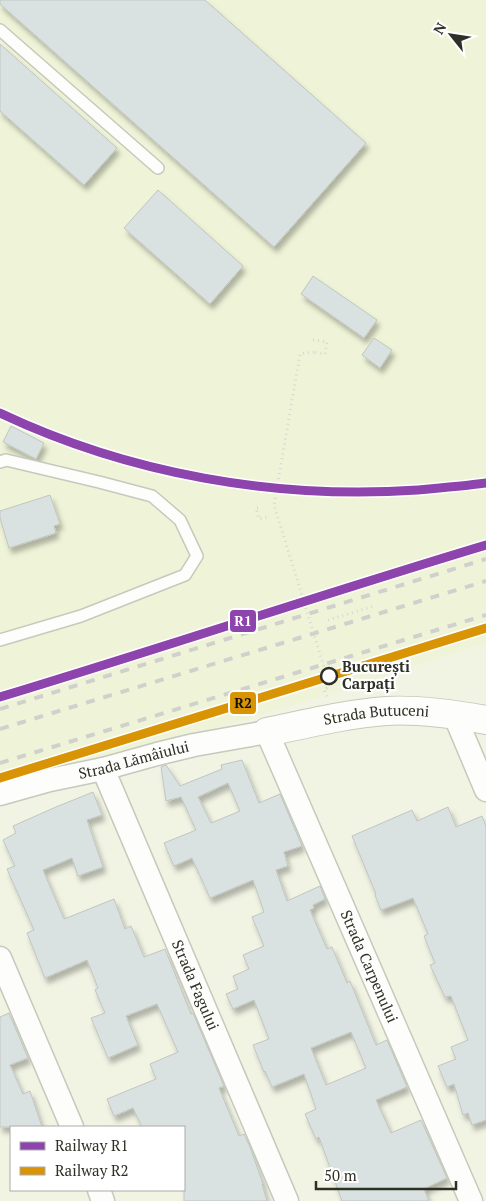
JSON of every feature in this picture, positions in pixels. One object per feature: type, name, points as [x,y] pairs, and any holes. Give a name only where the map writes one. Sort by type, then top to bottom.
[{"type":"street","name":"Strada Butuceni","points":[[267,732],[360,714],[386,711],[454,714],[486,720]]},
{"type":"street","points":[[454,714],[486,790]]},
{"type":"street","name":"Strada Lămâiului","points":[[0,794],[157,754],[267,732]]},
{"type":"street","name":"Strada Carpenului","points":[[267,732],[471,1201]]},
{"type":"street","name":"Strada Fagului","points":[[103,769],[287,1201]]},
{"type":"street","points":[[0,958],[72,1126]]},
{"type":"lane","points":[[0,30],[158,168]]},
{"type":"lane","points":[[0,462],[6,460],[152,496],[180,520],[197,556],[185,575],[81,616],[0,640]]},
{"type":"path","points":[[313,340],[327,342],[325,354],[314,352],[300,354],[274,505],[330,686],[327,688]]},
{"type":"path","points":[[258,508],[256,508],[259,519],[270,516]]},
{"type":"path","points":[[328,620],[374,606]]},
{"type":"shaded area","points":[[0,0],[486,0],[486,643],[248,719],[0,790]]},
{"type":"building","points":[[0,0],[205,0],[366,143],[274,247],[0,4]]},
{"type":"building","points":[[0,44],[117,148],[84,185],[0,111]]},
{"type":"building","points":[[158,190],[243,266],[210,304],[124,228]]},
{"type":"building","points":[[313,276],[377,320],[364,338],[301,294]]},
{"type":"building","points":[[374,338],[392,350],[380,368],[362,355]]},
{"type":"building","points":[[11,426],[44,443],[36,459],[3,442]]},
{"type":"building","points":[[50,495],[60,524],[54,526],[56,533],[9,548],[0,518],[0,511]]},
{"type":"building","points":[[242,760],[259,803],[280,794],[302,846],[284,852],[288,866],[276,870],[287,901],[320,886],[325,899],[313,905],[314,908],[310,910],[327,949],[332,947],[347,983],[350,981],[376,1045],[387,1040],[407,1087],[376,1100],[391,1133],[421,1120],[447,1178],[424,1189],[429,1201],[342,1201],[319,1137],[316,1139],[305,1114],[316,1109],[304,1074],[272,1087],[253,1045],[269,1039],[254,1000],[233,1009],[226,994],[238,989],[233,976],[249,969],[243,955],[264,946],[252,917],[264,912],[253,880],[210,898],[192,858],[174,866],[164,843],[196,830],[181,797],[166,801],[161,767],[166,765],[180,786],[222,769],[221,765]],"holes":[[[228,783],[240,811],[211,823],[198,797]],[[351,1032],[366,1068],[326,1085],[311,1048]]]},
{"type":"building","points":[[93,792],[102,815],[87,820],[103,867],[78,876],[72,858],[43,870],[64,919],[114,899],[125,929],[131,926],[144,957],[165,949],[191,1014],[193,1013],[224,1086],[219,1088],[239,1136],[244,1134],[250,1147],[267,1201],[184,1201],[185,1126],[142,1126],[133,1108],[114,1116],[107,1099],[156,1079],[150,1064],[178,1052],[157,1004],[126,1016],[138,1045],[108,1058],[91,1018],[105,1013],[95,990],[98,988],[87,960],[45,978],[27,933],[34,930],[7,869],[15,866],[3,840],[16,833],[13,826]]},
{"type":"building","points":[[448,807],[456,827],[482,816],[486,826],[486,1120],[472,1125],[468,1113],[463,1115],[454,1084],[447,1087],[438,1066],[456,1059],[451,1047],[468,1040],[451,996],[445,997],[430,965],[435,963],[424,936],[428,934],[413,898],[381,910],[352,836],[412,810],[417,821]]},
{"type":"building","points":[[9,1013],[28,1058],[10,1065],[23,1094],[30,1091],[42,1126],[0,1127],[0,1017]]},
{"type":"railway","points":[[0,697],[486,545]]},
{"type":"railway","points":[[0,709],[486,559]]},
{"type":"railway","points":[[0,729],[486,581]]},
{"type":"railway","points":[[0,763],[486,615]]},
{"type":"rail line","name":"R1","points":[[0,413],[49,434],[100,452],[152,467],[204,478],[257,486],[311,491],[365,492],[418,490],[486,483]]},
{"type":"rail line","name":"R1","points":[[0,697],[486,545]]},
{"type":"rail line","name":"R2","points":[[0,778],[486,628]]},
{"type":"place","name":"București Carpați","points":[[329,676]]}]
